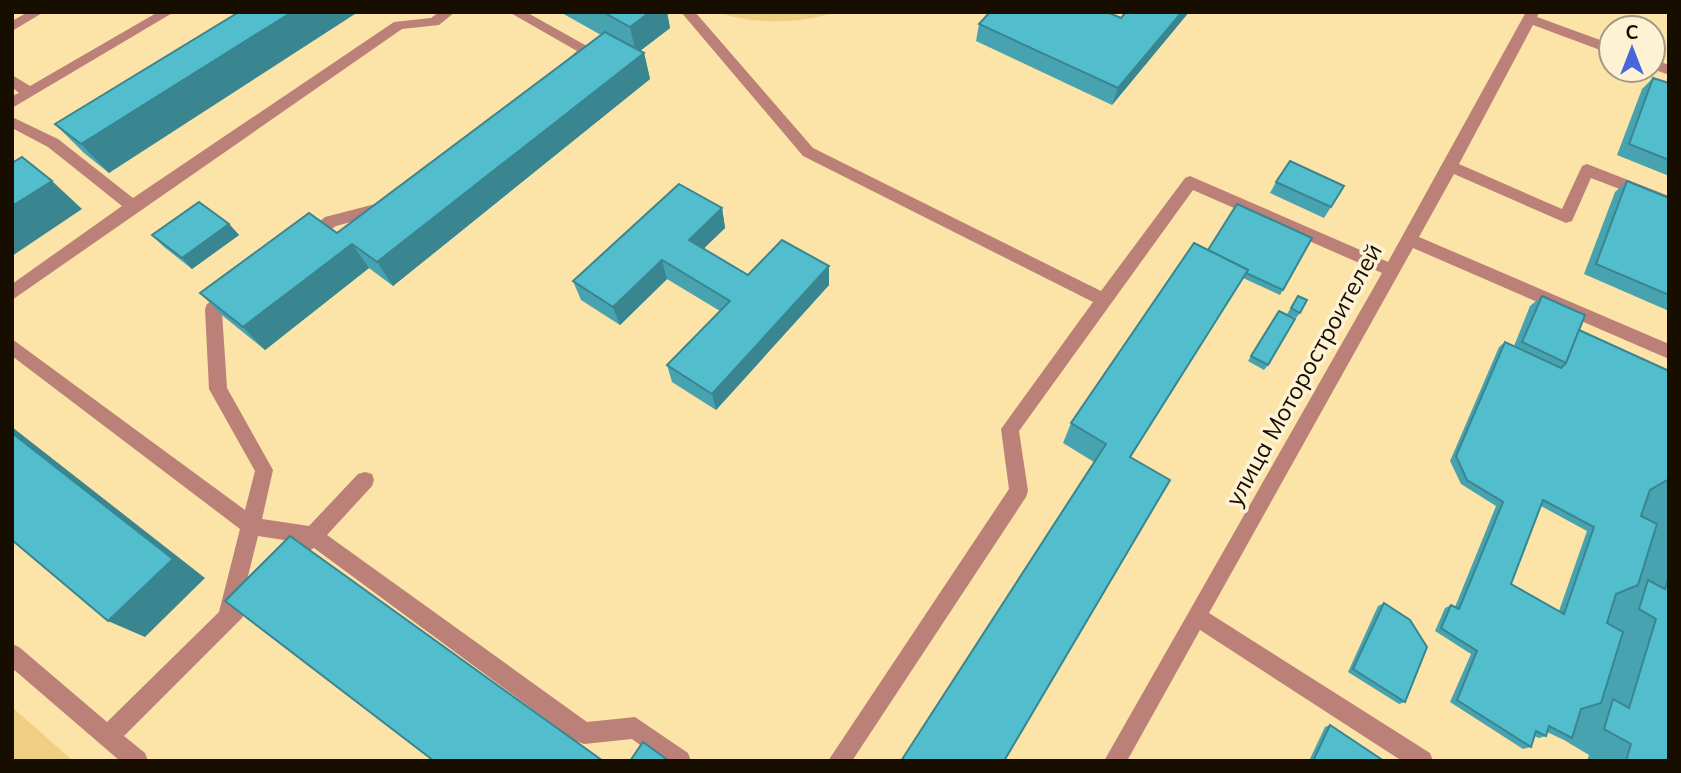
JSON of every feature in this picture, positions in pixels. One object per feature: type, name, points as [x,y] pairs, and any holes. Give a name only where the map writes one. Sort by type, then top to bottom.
[{"type":"street","points":[[12,27],[38,12]]},
{"type":"street","points":[[12,103],[168,12]]},
{"type":"street","points":[[12,293],[133,206],[399,24],[433,22],[449,12]]},
{"type":"street","points":[[515,12],[587,50],[565,67]]},
{"type":"street","points":[[687,12],[808,152],[1102,299]]},
{"type":"street","points":[[1531,16],[1597,43]]},
{"type":"street","name":"улица Моторостроителей","points":[[1115,761],[1409,240],[1531,16]]},
{"type":"street","points":[[12,80],[29,93]]},
{"type":"street","points":[[12,122],[53,144],[133,206]]},
{"type":"street","points":[[1449,166],[1566,217],[1587,170],[1669,202]]},
{"type":"street","points":[[839,761],[1019,491],[1010,429],[1102,299],[1190,182],[1390,270]]},
{"type":"street","points":[[288,253],[331,221],[379,211],[401,194]]},
{"type":"street","points":[[1409,240],[1669,352]]},
{"type":"street","points":[[228,618],[264,470],[218,389],[214,309],[246,285]]},
{"type":"street","points":[[12,346],[251,526],[313,537],[584,733],[635,728],[680,761]]},
{"type":"street","points":[[294,555],[365,480]]},
{"type":"street","points":[[108,736],[256,591]]},
{"type":"street","points":[[1196,616],[1422,761]]},
{"type":"street","points":[[12,654],[137,761]]},
{"type":"shaded area","points":[[718,12],[835,12],[792,21],[761,21]]},
{"type":"shaded area","points":[[12,707],[73,761],[12,761]]},
{"type":"building","points":[[239,12],[292,12],[81,144],[55,124]]},
{"type":"building","points":[[603,12],[650,12],[630,27]]},
{"type":"building","points":[[990,12],[1107,12],[1121,18],[1126,12],[1182,12],[1118,88],[979,24]]},
{"type":"building","points":[[605,32],[644,53],[377,262],[352,244],[243,327],[200,293],[309,213],[337,233]]},
{"type":"building","points":[[1669,83],[1669,160],[1629,144],[1651,84]]},
{"type":"building","points":[[22,157],[52,181],[12,206],[12,163]]},
{"type":"building","points":[[1290,161],[1344,186],[1331,207],[1276,182]]},
{"type":"building","points":[[1627,181],[1669,198],[1669,295],[1596,264]]},
{"type":"building","points":[[679,184],[722,208],[689,240],[748,275],[782,240],[829,266],[712,394],[667,365],[730,301],[662,260],[613,307],[573,281]]},
{"type":"building","points":[[199,202],[229,224],[182,258],[152,235]]},
{"type":"building","points":[[1237,204],[1312,238],[1283,290],[1246,273],[1248,270],[1208,250]]},
{"type":"building","points":[[1194,243],[1248,270],[1130,457],[1170,480],[1004,761],[901,761],[1106,444],[1071,423]]},
{"type":"building","points":[[1298,296],[1307,300],[1300,313],[1291,308]]},
{"type":"building","points":[[1542,296],[1585,315],[1566,363],[1522,342]]},
{"type":"building","points":[[1279,311],[1295,319],[1268,365],[1251,356]]},
{"type":"building","points":[[1579,330],[1669,371],[1669,479],[1650,490],[1641,516],[1657,524],[1638,585],[1616,594],[1607,623],[1623,632],[1601,703],[1581,709],[1572,738],[1549,726],[1546,736],[1536,731],[1531,747],[1457,700],[1477,651],[1441,628],[1451,605],[1459,609],[1503,502],[1467,480],[1456,456],[1505,342],[1561,368],[1566,363]],"holes":[[[1543,500],[1594,527],[1564,614],[1511,584]]]},
{"type":"building","points":[[12,433],[173,559],[108,621],[12,540]]},
{"type":"building","points":[[290,536],[603,761],[434,761],[225,601]]},
{"type":"building","points":[[1669,576],[1669,761],[1626,761],[1631,744],[1604,729],[1613,699],[1629,708],[1656,619],[1639,609],[1648,580],[1665,589]]},
{"type":"building","points":[[1384,603],[1410,620],[1427,647],[1405,702],[1353,669]]},
{"type":"building","points":[[1330,725],[1384,761],[1313,761]]},
{"type":"building","points":[[643,742],[669,761],[630,761]]}]
